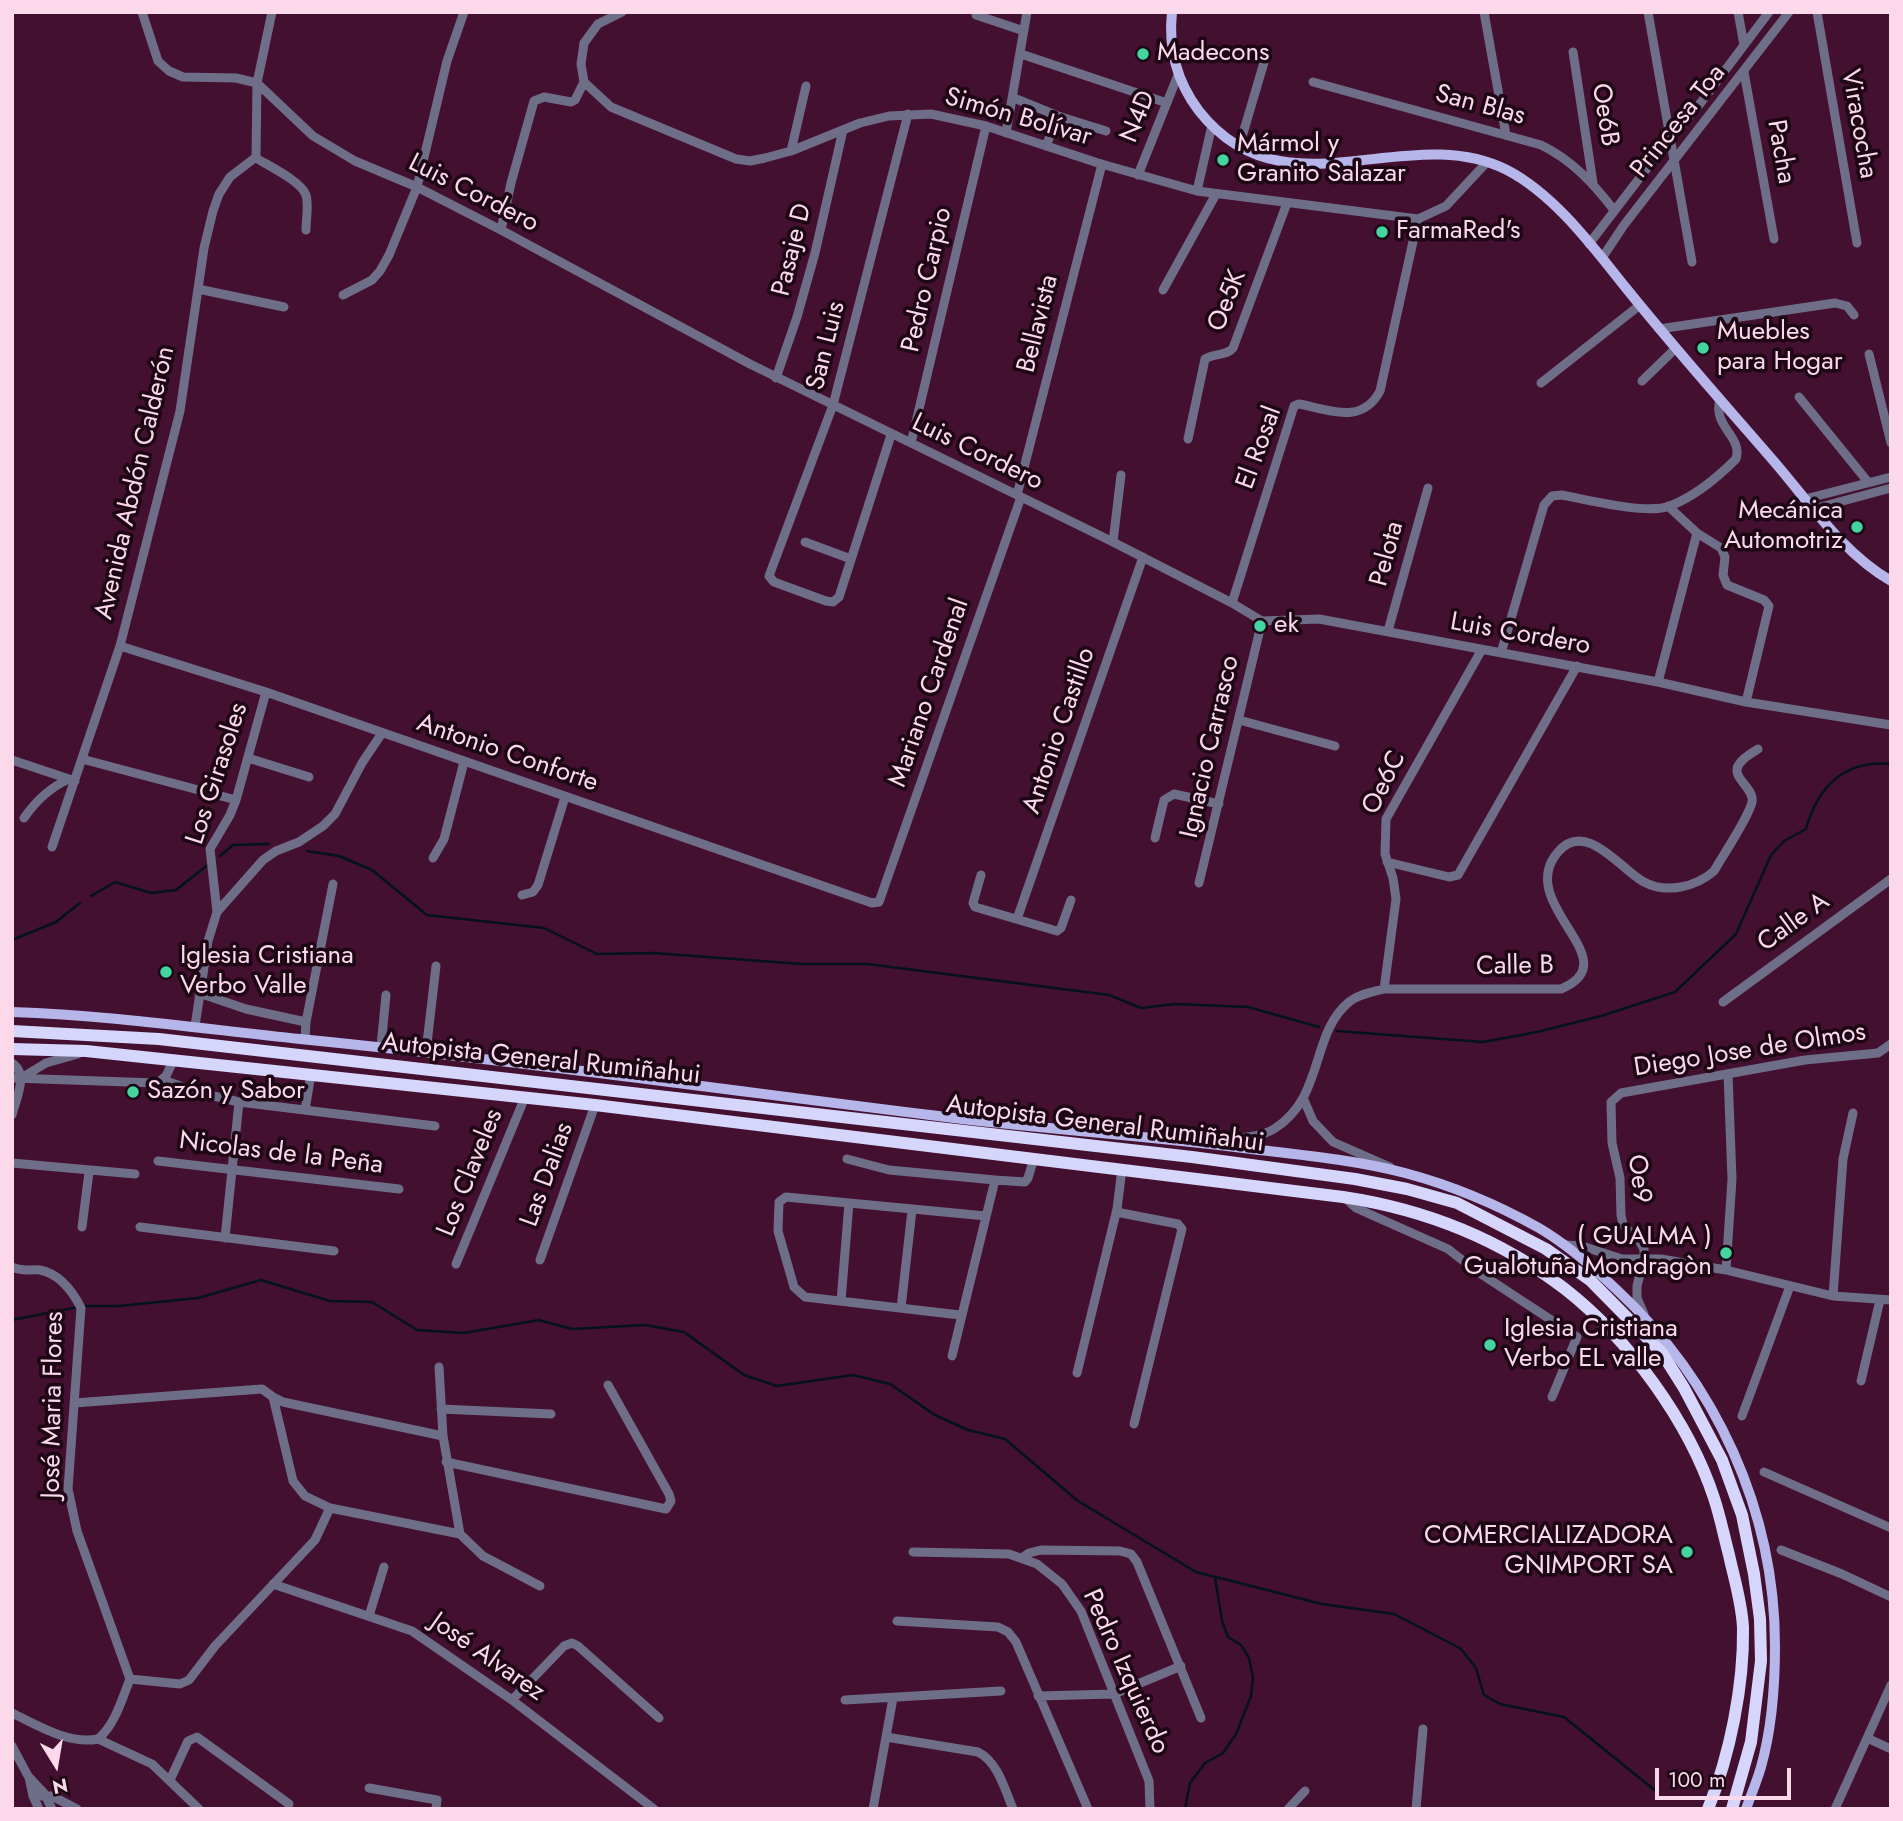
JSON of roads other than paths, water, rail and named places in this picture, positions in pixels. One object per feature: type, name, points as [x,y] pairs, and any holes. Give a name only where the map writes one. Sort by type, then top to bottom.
[{"type":"highway","name":"Autopista General Rumiñahui","points":[[12,1031],[159,1039],[1192,1157],[1356,1180],[1407,1189],[1457,1203],[1546,1249],[1591,1280],[1662,1353],[1722,1460],[1742,1515],[1754,1574],[1761,1661],[1751,1742],[1732,1809]]},
{"type":"highway","name":"Autopista General Rumiñahui","points":[[12,1049],[86,1051],[174,1059],[525,1097],[1343,1196],[1384,1203],[1483,1238],[1565,1289],[1601,1321],[1635,1360],[1667,1404],[1700,1461],[1715,1499],[1737,1588],[1743,1627],[1736,1706],[1728,1748],[1708,1809]]},
{"type":"main road","points":[[1172,12],[1171,44],[1178,75],[1188,96],[1212,125],[1239,147],[1265,158],[1303,164],[1449,155],[1488,162],[1519,177],[1545,196],[1602,258],[1659,329],[1842,543],[1891,582]]},
{"type":"main road","points":[[12,1012],[195,1026],[381,1046],[980,1121],[1303,1155],[1405,1173],[1512,1214],[1565,1245],[1644,1314],[1665,1338],[1701,1389],[1728,1441],[1752,1500],[1772,1578],[1775,1668],[1772,1709],[1762,1764],[1746,1809]]},
{"type":"street","points":[[142,12],[158,61],[169,71],[183,77],[236,78],[257,83]]},
{"type":"street","points":[[272,12],[257,83],[256,158],[283,174],[304,191],[307,197],[306,230]]},
{"type":"street","points":[[343,295],[366,284],[380,271],[417,187],[447,61],[464,12]]},
{"type":"street","points":[[501,230],[534,101],[544,97],[571,102],[575,100],[584,82],[581,64],[584,43],[598,24],[622,12]]},
{"type":"street","points":[[1006,133],[1027,12]]},
{"type":"street","points":[[1484,12],[1506,135]]},
{"type":"street","points":[[1648,12],[1692,262]]},
{"type":"street","points":[[1738,12],[1744,45]]},
{"type":"street","name":"Princesa Toa","points":[[1589,244],[1769,12]]},
{"type":"street","name":"Princesa Toa","points":[[1602,258],[1624,225],[1788,12]]},
{"type":"street","name":"Viracocha","points":[[1817,12],[1857,243]]},
{"type":"street","points":[[976,15],[1024,31]]},
{"type":"street","name":"Oe6B","points":[[1573,52],[1593,183]]},
{"type":"street","points":[[1021,54],[1167,103]]},
{"type":"street","points":[[1239,147],[1265,59]]},
{"type":"street","name":"Pacha","points":[[1744,72],[1774,239]]},
{"type":"street","name":"N4D","points":[[1138,175],[1178,75]]},
{"type":"street","name":"Simón Bolívar","points":[[584,82],[611,107],[736,159],[750,161],[791,151],[843,130],[889,116],[932,114],[986,126],[1102,164],[1197,191],[1418,219]]},
{"type":"street","name":"San Blas","points":[[1313,82],[1541,145],[1556,153],[1593,183],[1614,210]]},
{"type":"street","name":"Luis Cordero","points":[[257,83],[313,135],[355,161],[417,187],[776,378],[1113,542],[1262,621],[1319,619],[1577,666],[1746,702],[1891,725]]},
{"type":"street","points":[[791,151],[806,86]]},
{"type":"street","points":[[1014,99],[1106,131]]},
{"type":"street","name":"San Luis","points":[[851,559],[839,597],[833,602],[774,582],[769,576],[834,405],[908,114]]},
{"type":"street","points":[[1046,146],[1058,116]]},
{"type":"street","points":[[1197,191],[1212,125]]},
{"type":"street","name":"Pedro Carpio","points":[[912,443],[986,126]]},
{"type":"street","name":"Pasaje D","points":[[776,378],[801,304],[843,130]]},
{"type":"street","name":"Avenida Abdón Calderón","points":[[52,847],[72,780],[82,760],[120,646],[180,411],[204,248],[219,194],[230,177],[256,158]]},
{"type":"street","points":[[1418,219],[1446,206],[1488,162]]},
{"type":"street","name":"Bellavista","points":[[1019,496],[1102,164]]},
{"type":"street","points":[[1163,290],[1216,194]]},
{"type":"street","name":"Oe5K","points":[[1188,439],[1205,359],[1230,352],[1233,348],[1287,203]]},
{"type":"street","name":"El Rosal","points":[[1232,603],[1294,406],[1299,404],[1354,413],[1366,409],[1380,391],[1418,219]]},
{"type":"street","points":[[198,289],[284,307]]},
{"type":"street","points":[[1659,329],[1835,303],[1847,306],[1854,315]]},
{"type":"street","points":[[1541,383],[1640,305]]},
{"type":"street","points":[[1642,381],[1676,348]]},
{"type":"street","points":[[1868,354],[1891,443]]},
{"type":"street","points":[[1799,397],[1868,482]]},
{"type":"street","points":[[1500,653],[1544,505],[1552,496],[1628,506],[1668,506],[1713,480],[1736,459],[1737,446],[1718,416],[1720,399]]},
{"type":"street","points":[[805,542],[851,559],[891,435]]},
{"type":"street","points":[[1113,542],[1121,475]]},
{"type":"street","points":[[1805,499],[1891,477]]},
{"type":"street","name":"Pelota","points":[[1388,631],[1427,488]]},
{"type":"street","points":[[1813,509],[1891,488]]},
{"type":"street","name":"Mariano Cardenal","points":[[879,902],[1019,496]]},
{"type":"street","points":[[1668,506],[1697,533],[1721,548],[1726,558],[1723,575],[1727,584],[1764,600],[1769,606],[1746,702]]},
{"type":"street","points":[[1658,682],[1697,533]]},
{"type":"street","name":"Antonio Castillo","points":[[1017,919],[1143,558]]},
{"type":"street","name":"Ignacio Carrasco","points":[[1199,883],[1262,621]]},
{"type":"street","name":"Antonio Conforte","points":[[120,646],[266,692],[872,903],[879,902]]},
{"type":"street","name":"Oe6C","points":[[1384,989],[1396,899],[1384,838],[1386,819],[1482,650]]},
{"type":"street","points":[[1387,862],[1449,877],[1458,875],[1577,666]]},
{"type":"street","name":"Los Girasoles","points":[[195,1026],[208,940],[217,912],[211,849],[236,800],[266,692]]},
{"type":"street","points":[[1239,720],[1335,746]]},
{"type":"street","name":"Los Girasoles","points":[[217,912],[263,860],[276,851],[299,842],[323,826],[335,814],[362,763],[382,733]]},
{"type":"street","name":"Calle B","points":[[1204,1143],[1270,1131],[1289,1119],[1304,1100],[1329,1031],[1340,1012],[1356,997],[1384,989],[1561,989],[1572,985],[1581,977],[1585,967],[1584,954],[1553,905],[1548,877],[1554,857],[1561,848],[1587,842],[1598,846],[1644,882],[1666,888],[1679,888],[1706,877],[1714,871],[1752,804],[1750,790],[1741,779],[1738,768],[1740,763],[1758,749]]},
{"type":"street","points":[[248,758],[309,778]]},
{"type":"street","points":[[12,760],[72,780]]},
{"type":"street","points":[[82,760],[236,800]]},
{"type":"street","points":[[433,858],[444,839],[464,762]]},
{"type":"street","points":[[24,818],[54,786],[72,780]]},
{"type":"street","points":[[1155,838],[1164,800],[1174,794],[1219,804]]},
{"type":"street","points":[[523,895],[533,892],[538,885],[565,797]]},
{"type":"street","points":[[981,876],[973,903],[975,907],[1057,931],[1061,928],[1071,900]]},
{"type":"street","name":"Calle A","points":[[1723,1002],[1891,879]]},
{"type":"street","points":[[306,1039],[306,1022],[333,884]]},
{"type":"street","points":[[426,1052],[436,966]]},
{"type":"street","points":[[200,993],[246,1009],[306,1022]]},
{"type":"street","points":[[381,1046],[386,995]]},
{"type":"street","name":"Diego Jose de Olmos","points":[[1615,1097],[1621,1093],[1805,1060],[1878,1053],[1891,1044]]},
{"type":"street","points":[[17,1078],[46,1063],[86,1051]]},
{"type":"street","points":[[17,1078],[157,1083],[163,1080],[174,1059]]},
{"type":"street","points":[[12,1063],[18,1066],[12,1115]]},
{"type":"street","points":[[305,1110],[311,1074]]},
{"type":"street","points":[[1726,1270],[1732,1179],[1728,1074]]},
{"type":"street","points":[[163,1080],[239,1102],[435,1126]]},
{"type":"street","name":"Los Claveles","points":[[456,1264],[525,1097]]},
{"type":"street","name":"Oe9","points":[[1615,1097],[1611,1102],[1612,1143],[1620,1178],[1621,1216],[1623,1225],[1639,1240],[1644,1249],[1644,1259]]},
{"type":"street","points":[[1304,1100],[1313,1121],[1333,1142],[1405,1173]]},
{"type":"street","points":[[225,1238],[239,1102]]},
{"type":"street","name":"Las Dalias","points":[[540,1260],[595,1105]]},
{"type":"street","points":[[1833,1296],[1843,1159],[1853,1113]]},
{"type":"street","points":[[847,1159],[890,1170],[1025,1182],[1034,1158]]},
{"type":"street","name":"Nicolas de la Peña","points":[[159,1161],[399,1189]]},
{"type":"street","points":[[12,1163],[89,1172],[135,1174]]},
{"type":"street","points":[[1076,1373],[1116,1212],[1122,1169]]},
{"type":"street","points":[[82,1227],[89,1172]]},
{"type":"street","points":[[952,1356],[995,1180]]},
{"type":"street","points":[[960,1315],[805,1297],[794,1287],[778,1231],[779,1202],[786,1196],[986,1216]]},
{"type":"street","points":[[1343,1196],[1356,1208],[1448,1249],[1475,1270],[1577,1337],[1552,1397]]},
{"type":"street","points":[[841,1301],[849,1203]]},
{"type":"street","points":[[901,1308],[912,1210]]},
{"type":"street","points":[[1116,1212],[1178,1224],[1182,1229],[1134,1424]]},
{"type":"street","points":[[140,1227],[334,1251]]},
{"type":"street","points":[[1565,1245],[1582,1246],[1622,1259],[1678,1261],[1726,1270],[1833,1296],[1891,1300]]},
{"type":"street","points":[[1644,1259],[1637,1286],[1637,1298],[1644,1314]]},
{"type":"street","name":"José Maria Flores","points":[[12,1268],[19,1271],[40,1270],[55,1275],[75,1295],[81,1308],[68,1489],[77,1531],[130,1679]]},
{"type":"street","points":[[1742,1416],[1790,1286]]},
{"type":"street","points":[[1861,1381],[1880,1300]]},
{"type":"street","points":[[439,1367],[446,1462],[460,1534]]},
{"type":"street","points":[[446,1462],[666,1509],[671,1501],[669,1494],[608,1385]]},
{"type":"street","points":[[74,1403],[262,1389],[283,1402],[443,1436]]},
{"type":"street","points":[[273,1397],[293,1480],[305,1496],[330,1508],[460,1534],[483,1556],[540,1586]]},
{"type":"street","points":[[440,1409],[551,1414]]},
{"type":"street","points":[[1764,1472],[1891,1528]]},
{"type":"street","points":[[99,1740],[117,1713],[130,1679],[185,1683],[315,1540],[330,1508]]},
{"type":"street","points":[[1023,1557],[1041,1550],[1120,1551],[1131,1554],[1137,1562],[1201,1718]]},
{"type":"street","points":[[1781,1550],[1891,1597]]},
{"type":"street","name":"Pedro Izquierdo","points":[[913,1552],[1009,1554],[1023,1557],[1037,1564],[1062,1584],[1081,1611],[1149,1781],[1150,1809]]},
{"type":"street","points":[[369,1616],[384,1567]]},
{"type":"street","name":"José Alvarez","points":[[273,1584],[412,1631],[512,1700],[654,1809]]},
{"type":"street","points":[[897,1620],[998,1627],[1009,1632],[1016,1642],[1088,1809]]},
{"type":"street","points":[[512,1700],[564,1646],[572,1643],[659,1718]]},
{"type":"street","points":[[1038,1696],[1114,1694],[1181,1666]]},
{"type":"street","points":[[1835,1809],[1891,1685]]},
{"type":"street","points":[[845,1700],[1001,1691]]},
{"type":"street","points":[[873,1809],[893,1698]]},
{"type":"street","points":[[12,1713],[57,1734],[99,1740],[152,1764],[199,1809]]},
{"type":"street","points":[[1416,1809],[1423,1729]]},
{"type":"street","points":[[170,1780],[188,1741],[197,1737],[289,1804]]},
{"type":"street","points":[[886,1738],[978,1752],[987,1757],[993,1764],[1013,1809]]},
{"type":"street","points":[[1867,1738],[1891,1749]]},
{"type":"street","points":[[12,1746],[16,1761],[46,1796],[52,1809]]},
{"type":"street","points":[[28,1776],[39,1809]]},
{"type":"street","points":[[369,1788],[437,1800],[436,1809]]},
{"type":"street","points":[[1288,1809],[1304,1791]]},
{"type":"street","points":[[33,1797],[52,1796],[77,1809]]},
{"type":"waterway","points":[[1337,1031],[1483,1042],[1601,1016],[1675,992],[1736,934],[1771,855],[1784,841],[1806,829],[1818,801],[1835,779],[1860,767],[1891,764]]},
{"type":"waterway","points":[[220,856],[233,845],[269,844]]},
{"type":"waterway","points":[[307,851],[339,856],[372,870],[427,915],[544,928],[597,954],[653,953],[802,964],[868,964],[1109,995],[1141,1008],[1175,1004],[1248,1007],[1319,1027]]},
{"type":"waterway","points":[[91,896],[115,882],[151,893],[176,890],[209,864]]},
{"type":"waterway","points":[[12,940],[56,922],[80,903]]},
{"type":"waterway","points":[[12,1320],[83,1306],[119,1306],[198,1298],[261,1280],[330,1301],[372,1302],[417,1330],[464,1333],[539,1320],[572,1329],[645,1325],[684,1332],[744,1375],[777,1386],[853,1375],[890,1384],[935,1415],[968,1430],[1005,1439],[1078,1501],[1196,1572],[1322,1604],[1394,1614],[1450,1643],[1461,1649],[1476,1668],[1484,1695],[1500,1704],[1564,1717],[1657,1792]]},
{"type":"waterway","points":[[1185,1809],[1190,1783],[1205,1763],[1223,1753],[1236,1734],[1251,1696],[1253,1678],[1249,1658],[1241,1645],[1228,1637],[1222,1621],[1215,1577]]},
{"type":"place","name":"Madecons","points":[[1143,54]]},
{"type":"place","name":"Mármol y Granito Salazar","points":[[1223,160]]},
{"type":"place","name":"FarmaRed's","points":[[1382,232]]},
{"type":"place","name":"Muebles para Hogar","points":[[1703,348]]},
{"type":"place","name":"Mecánica Automotriz","points":[[1857,527]]},
{"type":"place","name":"ek","points":[[1260,626]]},
{"type":"place","name":"Iglesia Cristiana Verbo Valle","points":[[166,972]]},
{"type":"place","name":"Sazón y Sabor","points":[[133,1092]]},
{"type":"place","name":"( GUALMA ) Gualotuña Mondragòn","points":[[1726,1253]]},
{"type":"place","name":"Iglesia Cristiana Verbo EL valle","points":[[1490,1345]]},
{"type":"place","name":"COMERCIALIZADORA GNIMPORT SA","points":[[1687,1552]]}]
